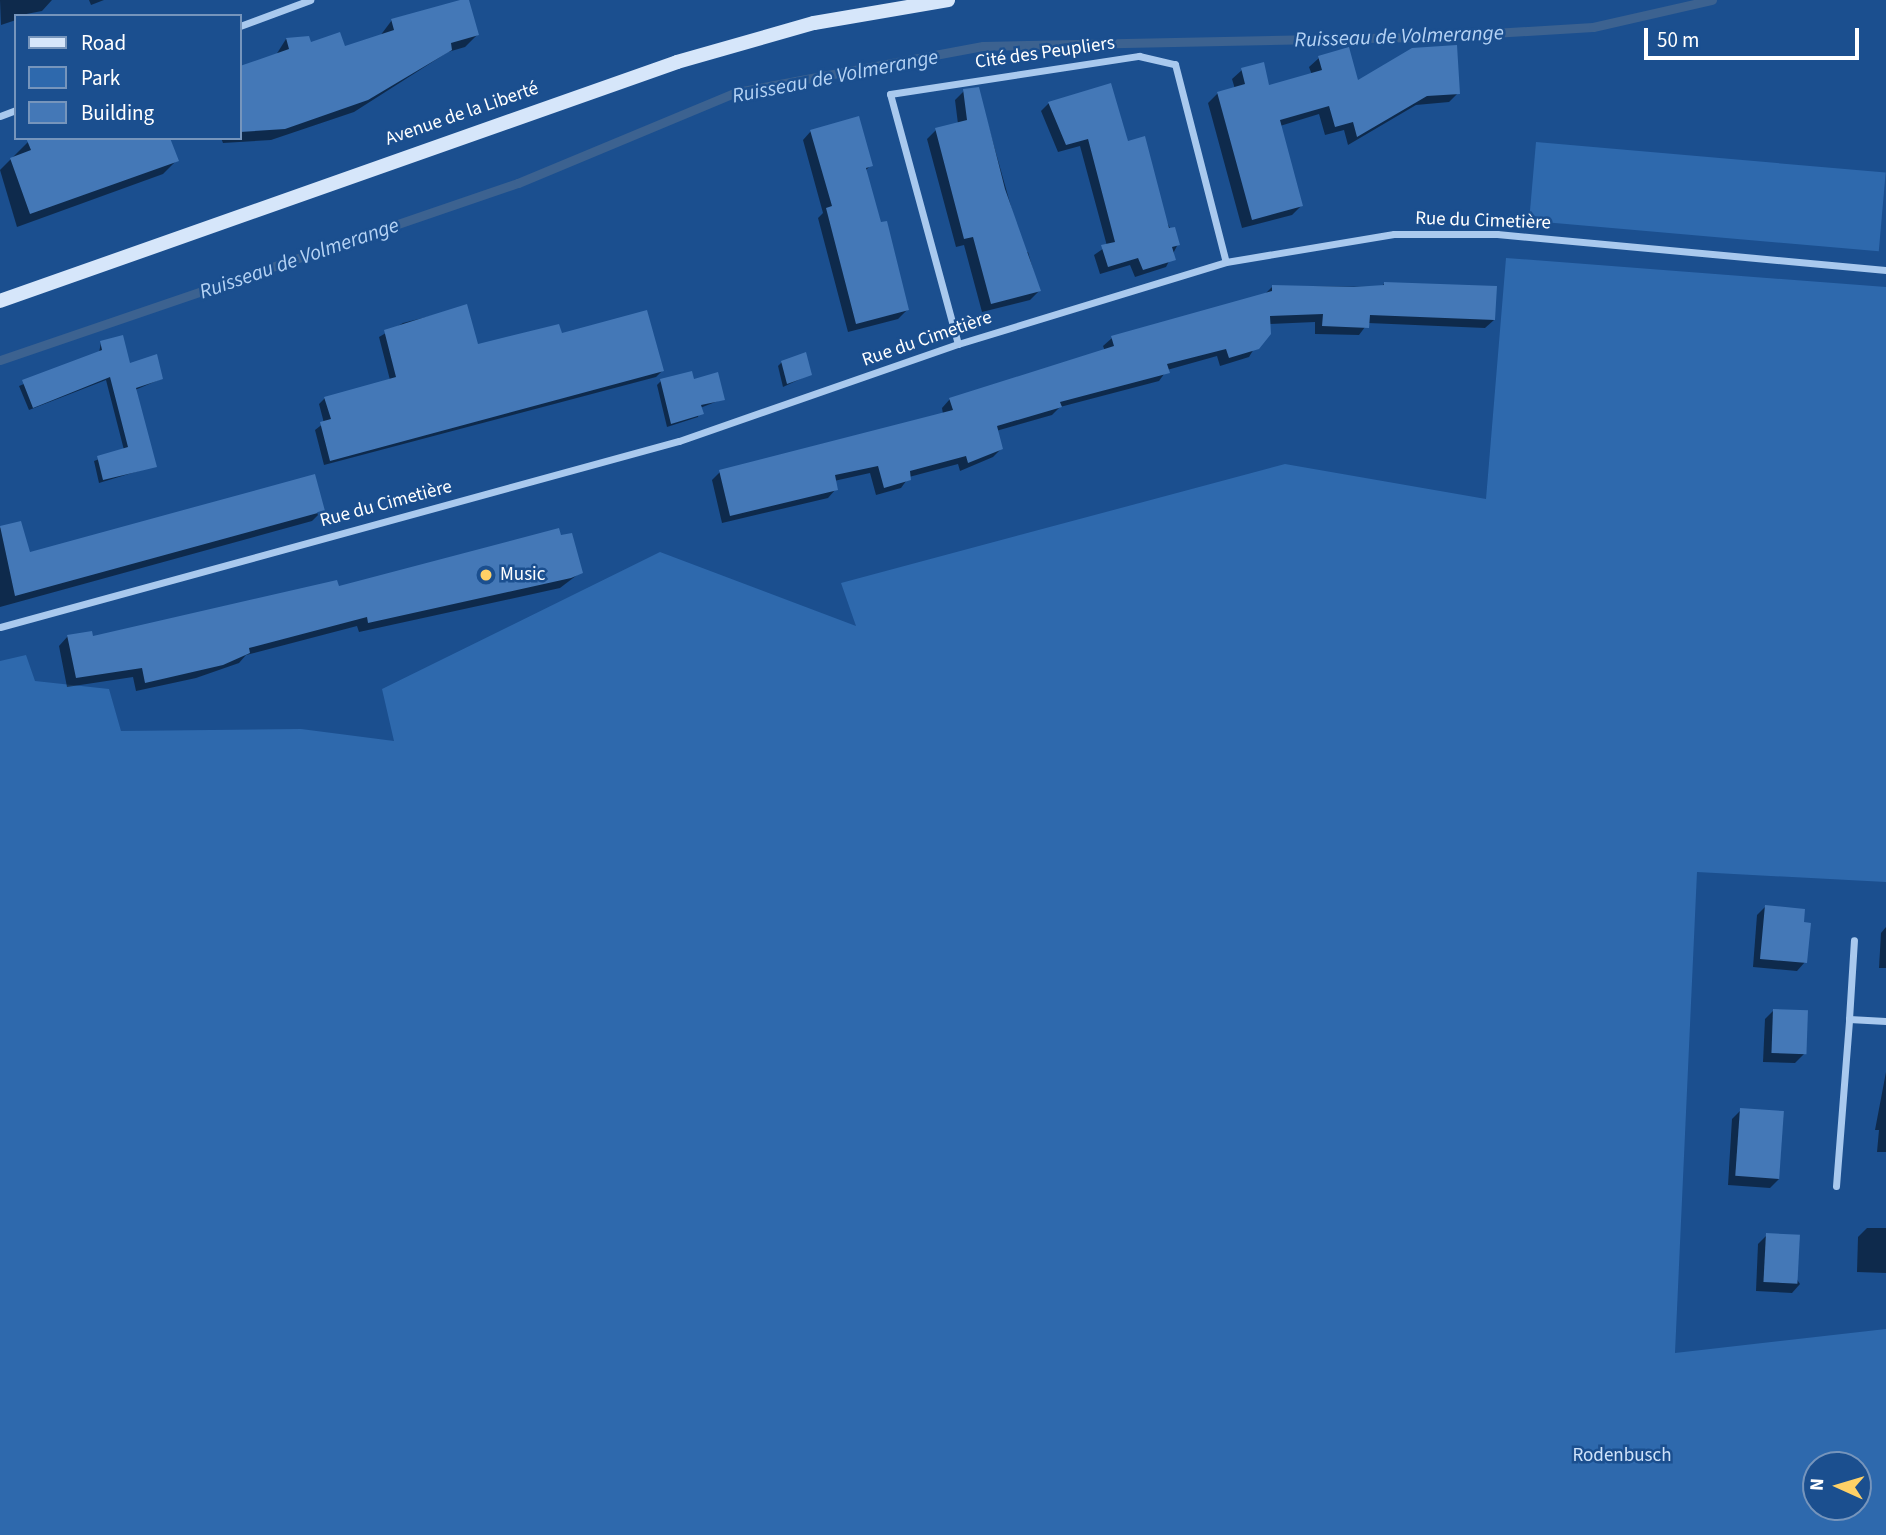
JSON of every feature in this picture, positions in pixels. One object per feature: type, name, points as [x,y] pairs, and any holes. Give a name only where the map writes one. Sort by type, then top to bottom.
[{"type":"main road","name":"Avenue de la Liberté","points":[[0,301],[677,61],[814,23],[948,0]]},
{"type":"street","points":[[242,25],[310,0]]},
{"type":"street","name":"Cité des Peupliers","points":[[958,344],[890,94],[1139,56],[1175,64],[1226,262]]},
{"type":"street","name":"Rue du Cimetière","points":[[0,627],[679,441],[958,344],[1226,262],[1394,234],[1497,234],[1886,270]]},
{"type":"street","points":[[1836,1186],[1854,940]]},
{"type":"street","points":[[1850,1019],[1886,1021]]},
{"type":"green space","points":[[1536,142],[1886,173],[1879,251],[1529,221]]},
{"type":"green space","name":"Rodenbusch","points":[[1506,258],[1886,287],[1886,882],[1697,872],[1675,1353],[1886,1329],[1886,1535],[0,1535],[0,661],[26,655],[35,681],[109,689],[121,731],[301,729],[394,741],[382,689],[660,552],[856,626],[841,583],[1285,464],[1486,499]]},
{"type":"building","points":[[460,0],[469,0],[479,35],[451,43],[452,50],[368,100],[285,129],[242,132],[242,65],[289,49],[286,38],[309,36],[311,42],[340,32],[345,46],[394,30],[391,19]]},
{"type":"building","points":[[1457,45],[1460,94],[1427,96],[1357,137],[1353,122],[1335,127],[1329,106],[1280,120],[1303,206],[1252,220],[1217,92],[1245,84],[1241,68],[1264,62],[1269,85],[1322,70],[1318,56],[1349,47],[1358,80],[1412,48]]},
{"type":"building","points":[[1111,83],[1128,141],[1145,136],[1169,228],[1175,227],[1180,245],[1172,247],[1176,260],[1143,270],[1138,258],[1108,267],[1101,245],[1115,242],[1088,139],[1066,145],[1048,102]]},
{"type":"building","points":[[979,87],[1005,189],[1041,291],[991,304],[973,237],[964,239],[935,128],[967,120],[963,89]]},
{"type":"building","points":[[859,116],[873,166],[866,168],[881,222],[887,221],[909,310],[856,324],[826,208],[832,206],[810,130]]},
{"type":"building","points":[[27,140],[171,140],[179,161],[30,214],[10,158],[31,150]]},
{"type":"building","points":[[1384,282],[1497,286],[1495,320],[1370,315],[1369,328],[1322,326],[1323,314],[1270,316],[1271,334],[1259,349],[1229,358],[1226,349],[1167,364],[1170,373],[1060,402],[1062,407],[997,426],[1003,449],[968,463],[966,456],[910,471],[911,480],[884,488],[878,466],[835,475],[838,490],[730,516],[719,470],[953,410],[949,398],[1114,346],[1111,336],[1272,291],[1272,285],[1354,287],[1384,285]]},
{"type":"building","points":[[467,304],[478,344],[559,324],[562,333],[647,310],[664,371],[330,461],[320,422],[331,419],[324,397],[396,377],[384,330]]},
{"type":"building","points":[[123,335],[130,363],[157,354],[163,379],[136,388],[157,467],[103,480],[97,456],[128,447],[110,377],[33,408],[22,380],[102,350],[100,341]]},
{"type":"building","points":[[806,352],[812,375],[787,384],[781,361]]},
{"type":"building","points":[[692,371],[694,379],[718,372],[725,400],[701,405],[704,414],[671,424],[660,379]]},
{"type":"building","points":[[315,474],[325,511],[15,596],[0,526],[21,521],[30,552]]},
{"type":"building","points":[[559,528],[561,535],[572,533],[583,573],[571,578],[368,623],[367,617],[249,648],[250,653],[223,665],[145,683],[142,668],[76,678],[67,635],[92,631],[93,636],[337,580],[339,586]]},
{"type":"building","points":[[1765,905],[1805,909],[1804,922],[1811,923],[1807,963],[1760,959]]},
{"type":"building","points":[[1773,1009],[1808,1010],[1806,1054],[1771,1053]]},
{"type":"building","points":[[1740,1108],[1784,1111],[1779,1179],[1735,1176]]},
{"type":"building","points":[[1766,1233],[1800,1235],[1797,1284],[1763,1282]]},
{"type":"waterway","name":"Ruisseau de Volmerange","points":[[0,360],[518,183],[737,92],[983,46],[1429,37],[1593,27],[1712,0]]},
{"type":"place","name":"Music","points":[[486,575]]}]
